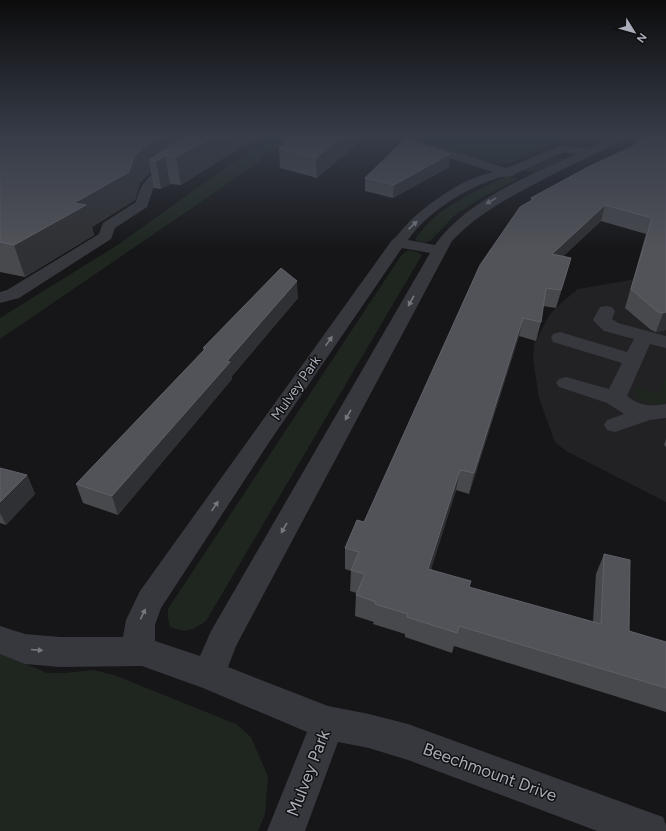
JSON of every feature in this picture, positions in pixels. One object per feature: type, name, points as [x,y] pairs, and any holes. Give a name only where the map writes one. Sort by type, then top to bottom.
[{"type":"street","points":[[0,298],[13,294],[106,236],[108,226],[142,204],[146,186],[152,179],[161,174]]},
{"type":"street","name":"Mulvey Park","points":[[142,652],[137,637],[140,620],[150,600],[397,243],[407,230],[447,199],[482,181],[500,174]]},
{"type":"street","points":[[514,174],[531,179]]},
{"type":"street","points":[[209,675],[222,641],[439,250],[457,227],[476,211],[542,174]]},
{"type":"street","points":[[397,243],[439,250]]},
{"type":"street","points":[[606,311],[602,320],[605,324],[619,330],[666,342]]},
{"type":"street","points":[[615,398],[644,337]]},
{"type":"street","points":[[560,338],[633,360]]},
{"type":"street","points":[[566,383],[615,398],[629,408],[656,412]]},
{"type":"street","points":[[615,425],[656,412]]},
{"type":"street","name":"Mulvey Park","points":[[0,640],[25,649],[60,652],[142,652],[209,675],[328,722],[286,831]]},
{"type":"street","name":"Beechmount Drive","points":[[328,722],[369,731],[408,742],[649,831]]},
{"type":"shaded area","points":[[217,174],[242,174],[0,339],[0,318],[119,244]]},
{"type":"shaded area","points":[[508,176],[518,179],[483,197],[455,215],[430,241],[422,243],[415,240],[424,228],[442,211],[474,192]]},
{"type":"shaded area","points":[[409,250],[418,252],[422,255],[206,621],[189,630],[181,630],[170,627],[168,609],[400,257]]},
{"type":"shaded area","points":[[666,267],[666,502],[566,451],[555,442],[539,398],[533,359],[534,344],[550,314],[578,289],[659,275]]},
{"type":"shaded area","points":[[666,376],[666,403],[657,404],[644,401],[637,395],[635,390],[637,387],[659,394]]},
{"type":"shaded area","points":[[0,653],[47,673],[93,670],[114,675],[236,724],[251,737],[268,777],[265,814],[258,831],[0,831]]},
{"type":"building","points":[[0,174],[126,174],[74,203],[86,205],[14,245],[0,242]]},
{"type":"building","points":[[369,174],[414,174],[394,185],[365,178]]},
{"type":"building","points":[[576,174],[666,174],[666,312],[658,312],[631,289],[652,218],[605,205],[552,254],[571,258],[561,290],[546,288],[541,322],[523,318],[474,473],[460,470],[428,569],[471,581],[469,587],[601,624],[604,554],[630,560],[629,631],[666,642],[666,688],[459,626],[457,633],[407,617],[408,614],[375,604],[376,602],[356,595],[365,574],[351,570],[359,552],[345,548],[357,520],[364,522],[480,265],[520,207],[534,199],[531,198]]},
{"type":"building","points":[[281,268],[297,281],[227,361],[230,362],[112,496],[76,484],[206,348],[203,348]]},
{"type":"building","points":[[0,468],[27,475],[0,502]]}]
